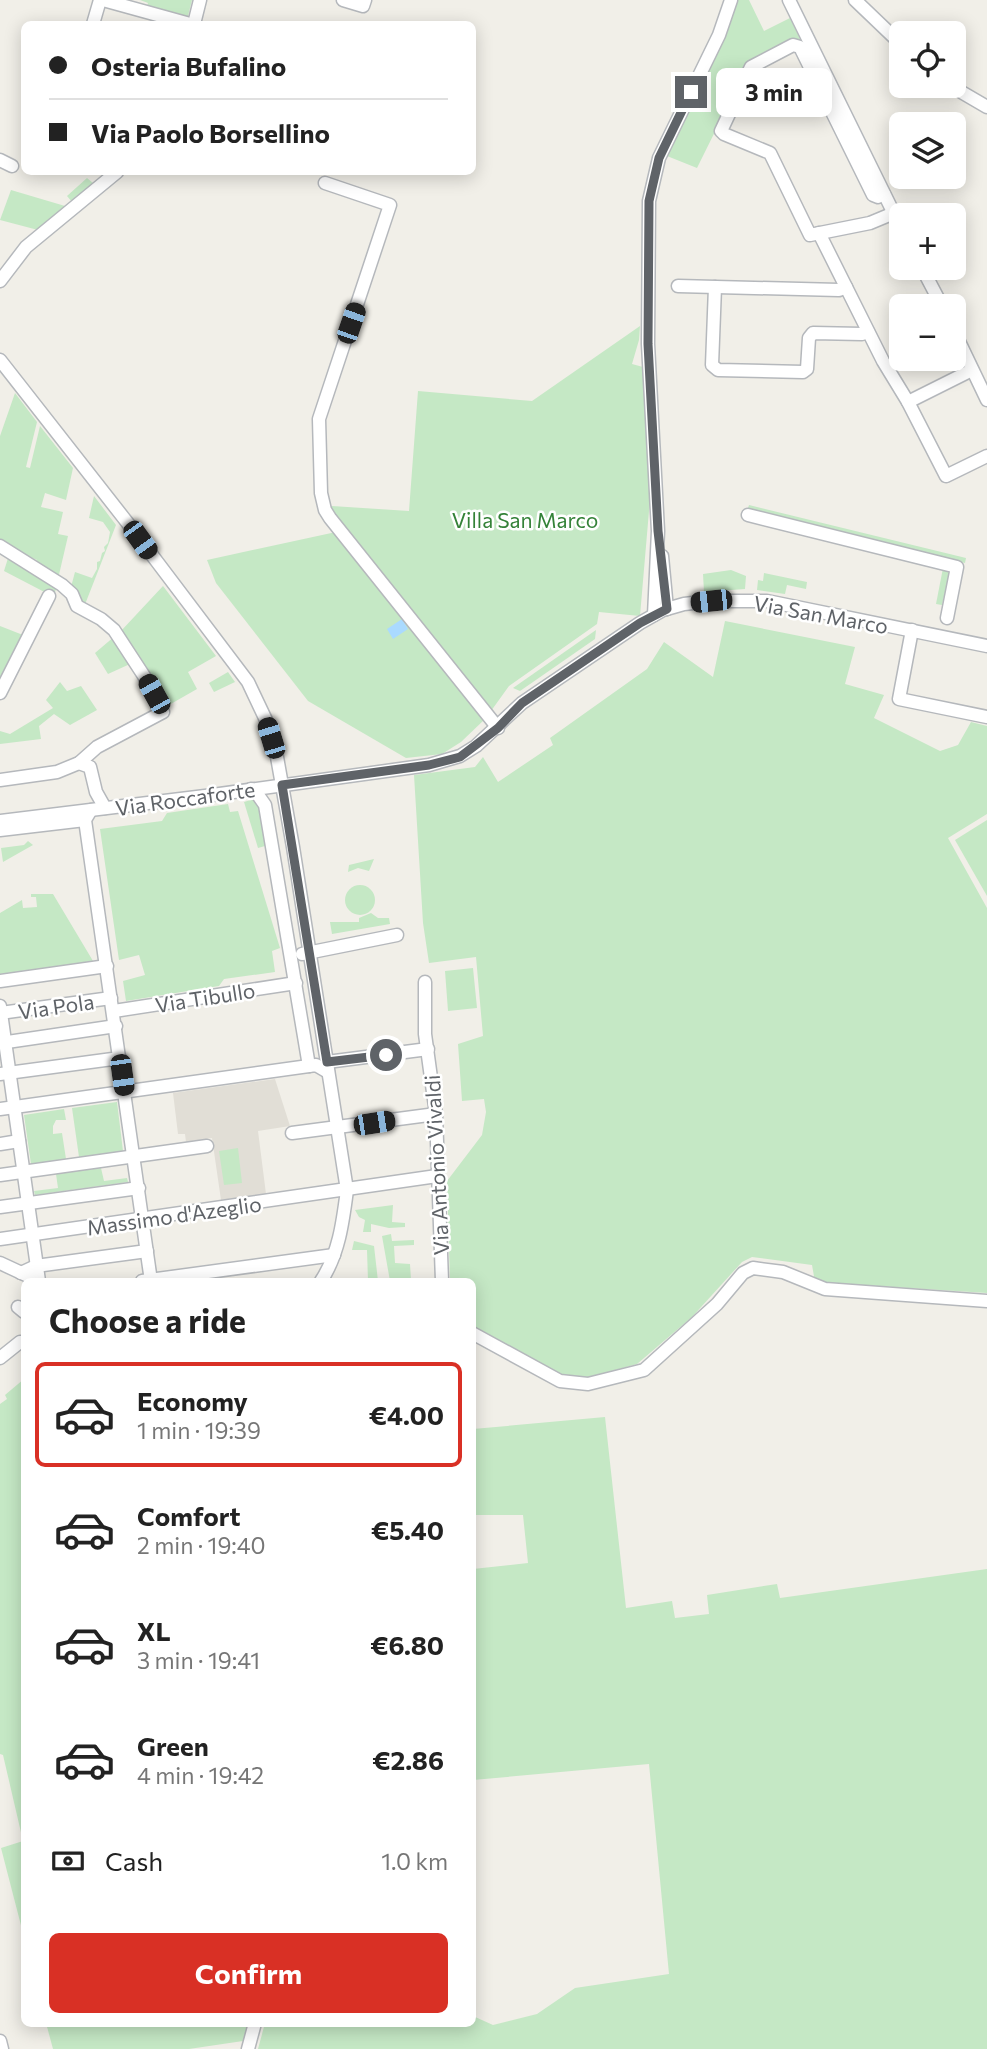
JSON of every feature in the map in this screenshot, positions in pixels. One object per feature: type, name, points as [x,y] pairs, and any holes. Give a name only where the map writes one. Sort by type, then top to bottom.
[{"type":"street","points":[[94,21],[101,0],[181,21]]},
{"type":"street","points":[[193,21],[200,0]]},
{"type":"street","points":[[343,0],[363,6],[365,0]]},
{"type":"street","points":[[667,609],[658,531],[648,344],[649,201],[659,158],[719,35],[731,0]]},
{"type":"street","points":[[789,0],[889,204]]},
{"type":"street","points":[[855,0],[889,33]]},
{"type":"street","points":[[884,194],[878,197],[873,195],[800,47],[793,45],[753,64],[721,131],[770,153],[810,235],[870,223],[889,215]]},
{"type":"street","points":[[966,95],[987,107]]},
{"type":"street","points":[[0,281],[26,247],[113,175]]},
{"type":"street","points":[[325,183],[390,205],[319,419],[323,504],[330,518],[498,728]]},
{"type":"street","points":[[819,233],[868,332],[946,476],[987,456]]},
{"type":"street","points":[[678,286],[846,288]]},
{"type":"street","points":[[715,287],[712,365],[718,370],[803,372],[807,369],[808,338],[813,333],[868,332]]},
{"type":"street","points":[[966,357],[987,400]]},
{"type":"street","points":[[2,365],[130,526],[248,682],[266,720],[277,757],[278,785],[296,867],[347,1190],[343,1225],[326,1278]]},
{"type":"street","points":[[908,402],[972,370]]},
{"type":"street","points":[[748,516],[957,567],[945,627]]},
{"type":"street","points":[[654,615],[658,531]]},
{"type":"street","points":[[0,546],[62,585],[72,594],[77,606],[101,619],[114,630],[144,676],[163,712],[97,747],[79,763],[57,772],[0,780]]},
{"type":"street","points":[[0,694],[48,596]]},
{"type":"street","name":"Via San Marco","points":[[411,767],[460,757],[498,728],[522,703],[654,615],[684,604],[767,601],[912,631],[945,627],[987,646]]},
{"type":"street","points":[[912,631],[899,699],[987,717]]},
{"type":"street","points":[[79,763],[90,767],[96,792],[104,808]]},
{"type":"street","name":"Via Roccaforte","points":[[0,821],[88,815],[104,808],[411,767]]},
{"type":"street","points":[[266,811],[278,785]]},
{"type":"street","points":[[251,789],[261,799],[266,811],[309,1066]]},
{"type":"street","points":[[0,830],[88,815],[139,1188],[148,1278]]},
{"type":"street","points":[[276,871],[296,867]]},
{"type":"street","points":[[291,956],[397,936]]},
{"type":"street","points":[[0,981],[107,966]]},
{"type":"street","name":"Via Antonio Vivaldi","points":[[425,982],[425,1034],[436,1114],[442,1278]]},
{"type":"street","name":"Via Tibullo","points":[[113,1005],[296,983]]},
{"type":"street","name":"Via Pola","points":[[0,1013],[113,1005]]},
{"type":"street","points":[[0,1006],[5,1074],[14,1107],[38,1278]]},
{"type":"street","points":[[2,1043],[116,1026]]},
{"type":"street","points":[[305,1042],[327,1064]]},
{"type":"street","points":[[0,1109],[428,1049]]},
{"type":"street","points":[[5,1074],[120,1058]]},
{"type":"street","points":[[292,1133],[436,1114]]},
{"type":"street","points":[[0,1144],[19,1141]]},
{"type":"street","points":[[0,1175],[207,1146]]},
{"type":"street","name":"Massimo d'Azeglio","points":[[0,1239],[437,1176]]},
{"type":"street","points":[[0,1208],[139,1188]]},
{"type":"street","points":[[21,1273],[36,1266],[147,1251]]},
{"type":"street","points":[[169,1278],[334,1255]]},
{"type":"street","points":[[0,1263],[32,1278]]},
{"type":"street","points":[[476,1335],[560,1381],[588,1384],[643,1370],[699,1321],[743,1273],[753,1268],[783,1272],[825,1289],[987,1301]]},
{"type":"street","points":[[0,1358],[20,1342]]},
{"type":"street","points":[[248,2049],[254,2027]]},
{"type":"street","points":[[0,2041],[2,2049]]},
{"type":"shaded area","points":[[275,1079],[290,1126],[258,1131],[266,1194],[221,1200],[212,1138],[186,1142],[185,1134],[178,1134],[173,1093]]},
{"type":"green space","points":[[140,0],[192,0],[187,20],[146,9],[148,3]]},
{"type":"green space","points":[[738,0],[749,0],[764,31],[790,18],[802,43],[749,63],[697,168],[667,156],[721,44]]},
{"type":"green space","points":[[87,178],[93,183],[72,202],[67,196]]},
{"type":"green space","points":[[11,190],[65,206],[38,230],[0,220]]},
{"type":"green space","name":"Villa San Marco","points":[[640,326],[632,364],[643,367],[652,476],[640,616],[599,612],[597,624],[509,686],[491,711],[331,510],[332,506],[409,511],[418,391],[532,401]]},
{"type":"green space","points":[[15,393],[37,422],[26,467],[30,468],[40,426],[73,468],[66,500],[45,493],[41,507],[63,512],[58,534],[68,536],[58,579],[35,566],[37,560],[0,543],[0,436]]},
{"type":"green space","points":[[94,496],[116,525],[84,607],[71,587],[75,572],[92,578],[97,562],[105,551],[110,532],[103,522],[89,518]]},
{"type":"green space","points":[[749,505],[966,558],[965,563],[747,511]]},
{"type":"green space","points":[[336,532],[485,719],[461,742],[442,754],[406,758],[308,701],[216,583],[207,560]]},
{"type":"green space","points":[[9,555],[57,584],[54,597],[4,571]]},
{"type":"green space","points":[[943,568],[950,570],[942,605],[936,604]]},
{"type":"green space","points":[[731,570],[746,576],[745,589],[704,592],[703,574]]},
{"type":"green space","points":[[764,573],[807,582],[806,589],[787,585],[785,594],[757,590],[758,580],[763,581]]},
{"type":"green space","points":[[163,586],[216,656],[188,672],[197,689],[169,705],[156,691],[121,631]]},
{"type":"green space","points":[[725,621],[855,647],[845,684],[884,695],[874,718],[940,751],[958,745],[971,722],[987,726],[987,814],[948,838],[987,908],[987,1293],[815,1282],[812,1265],[752,1257],[742,1262],[692,1317],[637,1364],[587,1378],[558,1374],[476,1329],[476,1278],[450,1278],[447,1181],[482,1135],[486,1112],[484,1099],[462,1101],[458,1044],[483,1036],[476,957],[429,963],[423,923],[414,775],[475,767],[483,757],[498,782],[553,745],[550,738],[647,669],[664,642],[713,677]]},
{"type":"green space","points":[[0,626],[23,635],[0,680]]},
{"type":"green space","points":[[596,630],[595,639],[520,691],[513,688]]},
{"type":"green space","points":[[115,636],[130,664],[108,674],[95,653]]},
{"type":"green space","points":[[228,672],[235,682],[214,692],[209,683]]},
{"type":"green space","points":[[60,682],[67,691],[81,686],[97,710],[70,725],[54,714],[39,726],[41,739],[0,744],[0,731],[10,734],[53,708],[46,700]]},
{"type":"green space","points":[[254,799],[260,811],[265,846],[258,848],[244,802]]},
{"type":"green space","points":[[228,804],[230,812],[238,811],[280,948],[272,951],[275,972],[224,979],[219,986],[126,1001],[123,981],[145,975],[139,955],[119,960],[100,829],[162,821],[167,813]]},
{"type":"green space","points":[[987,820],[987,896],[955,840]]},
{"type":"green space","points":[[28,841],[33,845],[3,862],[1,848],[24,845]]},
{"type":"green space","points":[[374,859],[369,871],[358,868],[348,872],[349,865]]},
{"type":"green space","points":[[360,885],[371,889],[375,900],[371,911],[360,915],[349,911],[345,900],[349,889]]},
{"type":"green space","points":[[31,894],[53,894],[93,961],[0,974],[0,913],[22,900],[23,908],[37,907],[36,897],[31,897]]},
{"type":"green space","points":[[371,913],[378,918],[389,918],[390,924],[332,934],[330,922],[359,922],[359,918]]},
{"type":"green space","points":[[473,968],[477,1008],[448,1011],[445,971]]},
{"type":"green space","points":[[117,1102],[123,1151],[79,1157],[72,1108]]},
{"type":"green space","points":[[64,1109],[66,1120],[56,1120],[53,1134],[62,1133],[66,1159],[31,1164],[24,1115]]},
{"type":"green space","points":[[238,1148],[242,1183],[224,1185],[219,1151]]},
{"type":"green space","points":[[101,1168],[104,1181],[127,1178],[128,1182],[35,1195],[34,1191],[58,1188],[56,1174]]},
{"type":"green space","points":[[393,1205],[392,1222],[405,1223],[405,1227],[389,1228],[371,1224],[371,1232],[363,1232],[365,1220],[359,1217],[355,1210]]},
{"type":"green space","points":[[391,1234],[392,1241],[414,1240],[414,1245],[394,1246],[395,1263],[410,1264],[411,1278],[389,1278],[382,1236]]},
{"type":"green space","points":[[354,1241],[374,1246],[378,1278],[368,1278],[367,1250],[352,1250]]},
{"type":"green space","points":[[21,1382],[21,1832],[3,1755],[0,1754],[0,1404],[7,1399],[5,1395]]},
{"type":"green space","points":[[605,1417],[626,1608],[672,1601],[675,1618],[709,1614],[707,1595],[777,1584],[780,1598],[987,1569],[987,2049],[258,2049],[264,2027],[476,2027],[476,2017],[493,2025],[537,2014],[575,1988],[669,1974],[649,1764],[476,1780],[476,1569],[528,1563],[523,1515],[476,1515],[476,1429]]},
{"type":"green space","points":[[21,1842],[21,1925],[1,1848]]},
{"type":"green space","points":[[47,2027],[247,2027],[243,2041],[189,2049],[53,2049]]},
{"type":"water","points":[[402,619],[408,629],[393,639],[387,629]]},
{"type":"route","points":[[386,1055],[327,1062],[282,785],[429,765],[460,757],[498,728],[522,703],[640,623],[667,609],[658,531],[648,344],[649,201],[659,158],[691,92]]}]
